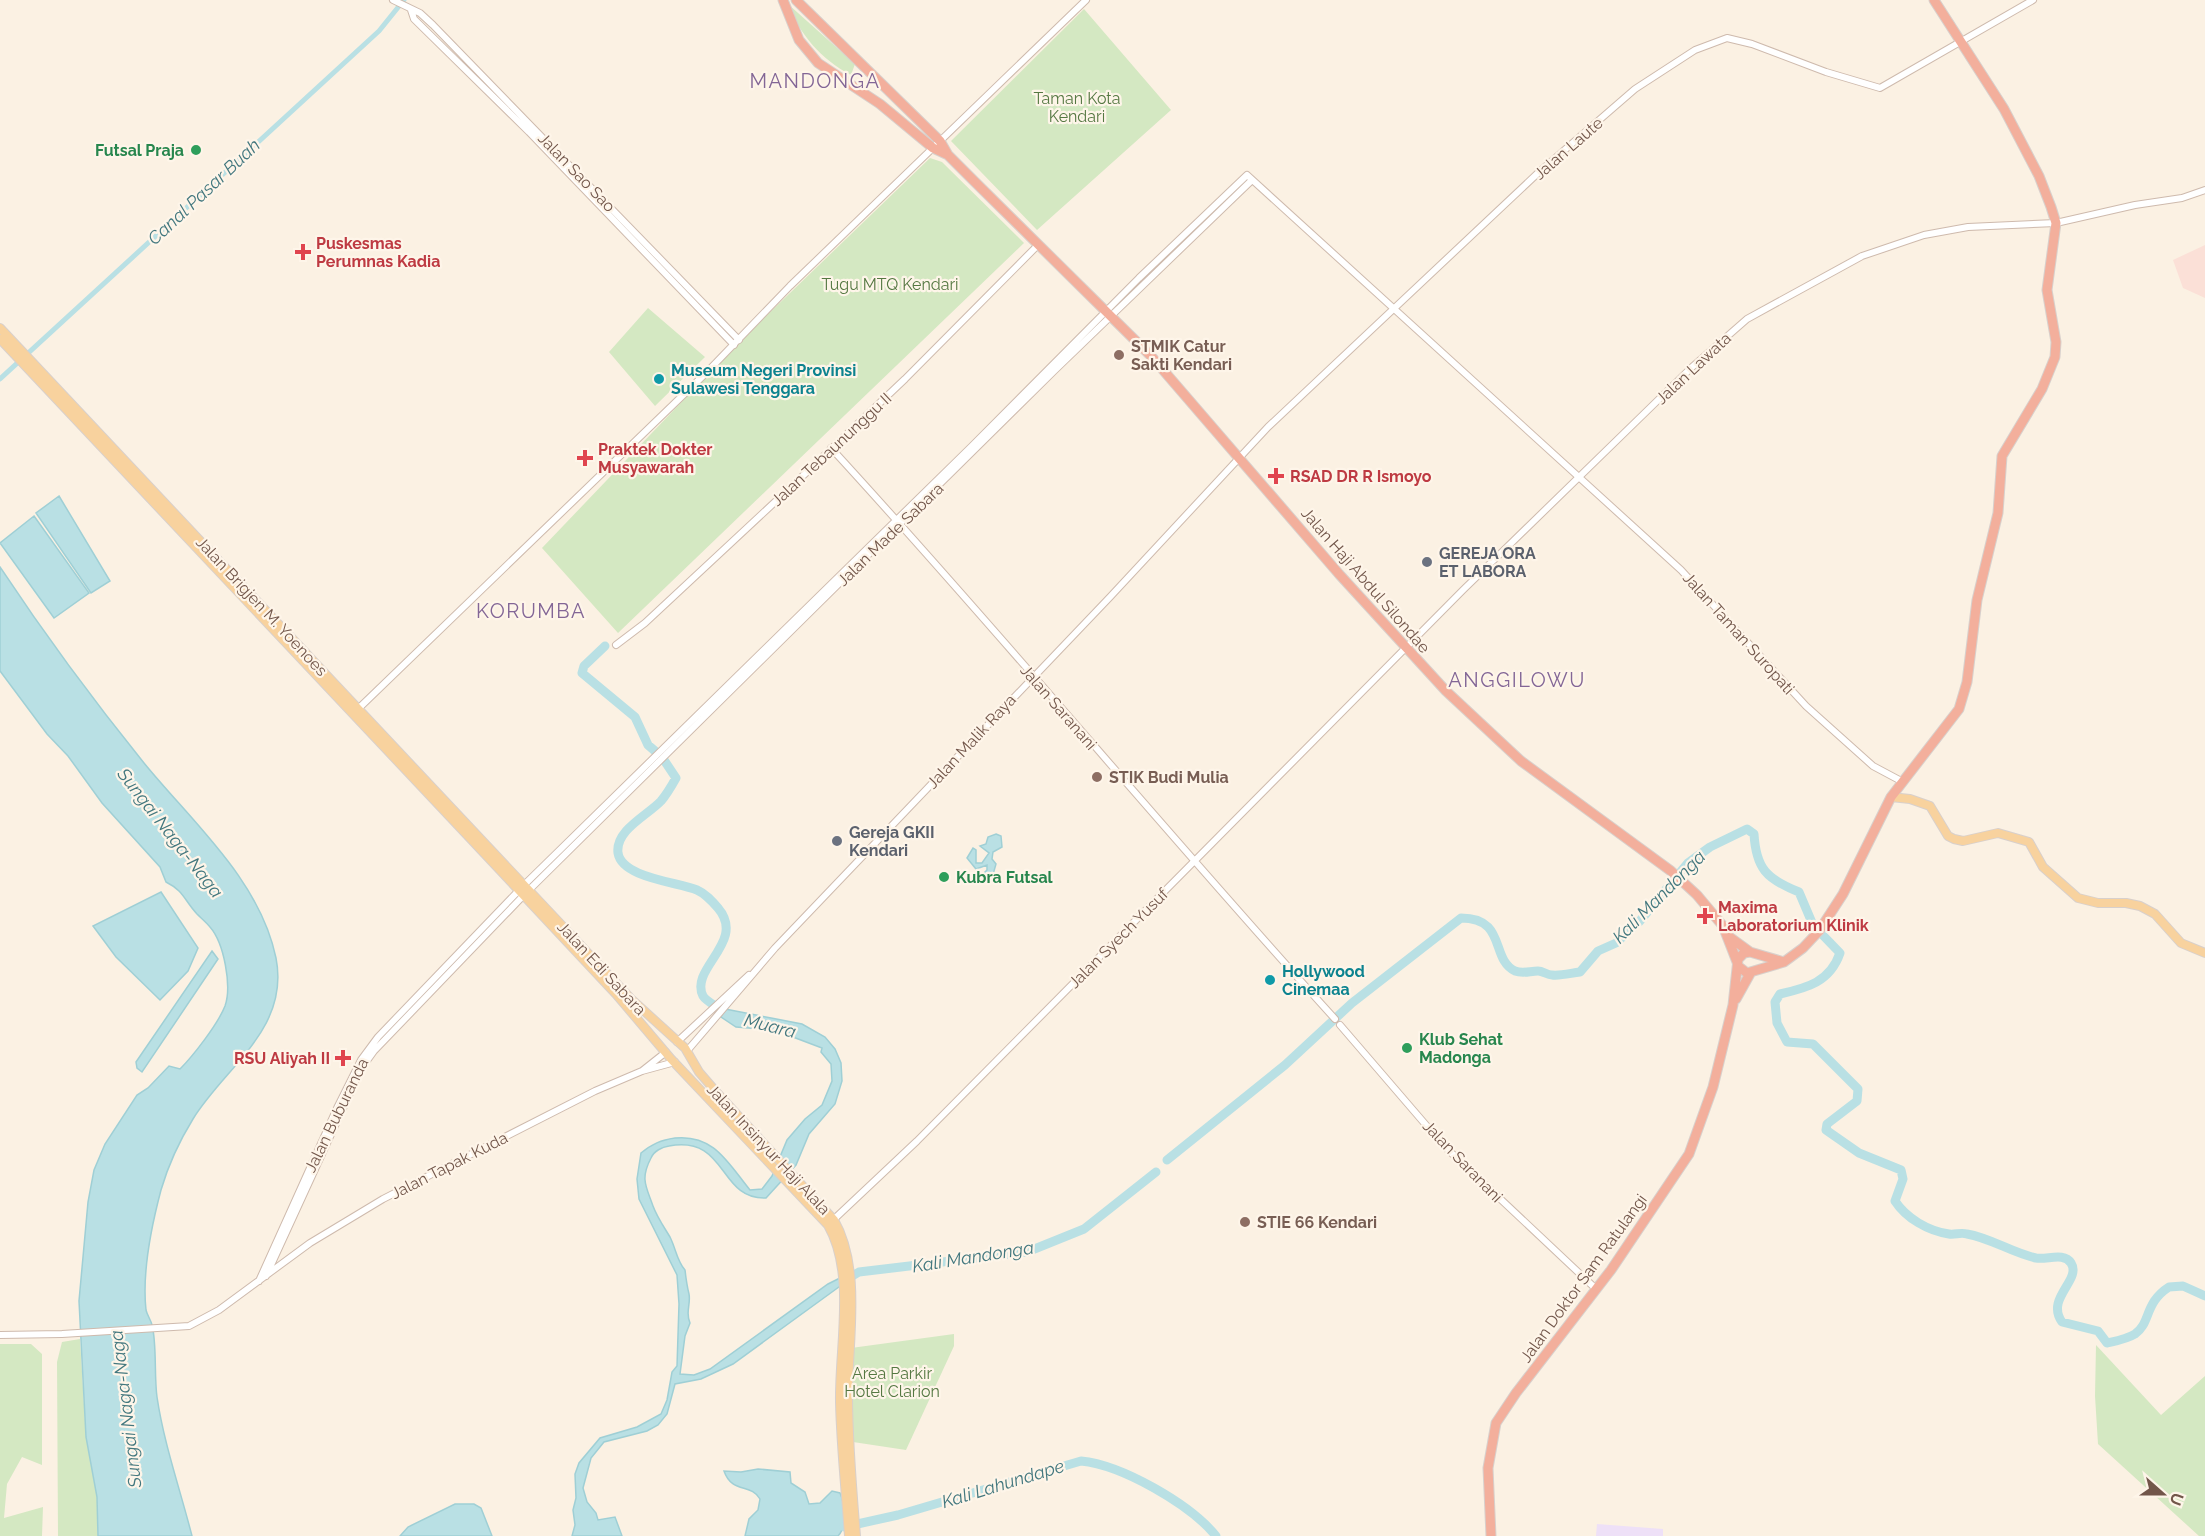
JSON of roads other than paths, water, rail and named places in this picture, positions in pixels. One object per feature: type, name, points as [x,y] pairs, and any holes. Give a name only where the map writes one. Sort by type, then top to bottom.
[{"type":"highway","points":[[796,0],[936,144]]},
{"type":"highway","points":[[1728,936],[1743,972],[1784,962],[1810,941],[1843,894],[1891,797],[1952,720],[1964,695],[1971,630],[1998,513],[2002,456],[2046,382],[2055,357],[2056,342],[2048,290],[2056,224],[2047,195],[2027,152],[1962,41],[1934,0]]},
{"type":"highway","points":[[785,1],[799,40],[818,63],[936,144]]},
{"type":"highway","name":"Jalan Haji Abdul Silondae","points":[[936,144],[957,162],[1151,356],[1326,559],[1407,649],[1484,729],[1513,754],[1672,872],[1714,914],[1728,936]]},
{"type":"highway","points":[[1728,936],[1752,953],[1784,962]]},
{"type":"highway","points":[[1738,964],[1742,954],[1752,953]]},
{"type":"highway","points":[[1752,953],[1758,964],[1753,971]]},
{"type":"highway","name":"Jalan Doktor Sam Ratulangi","points":[[1491,1536],[1488,1468],[1496,1423],[1516,1393],[1632,1241],[1693,1148],[1711,1094],[1733,1005],[1738,964]]},
{"type":"highway","name":"Jalan Doktor Sam Ratulangi","points":[[1733,1005],[1753,971]]},
{"type":"main road","name":"Jalan Brigjen M. Yoenoes","points":[[0,328],[17,352]]},
{"type":"main road","name":"Jalan Brigjen M. Yoenoes","points":[[0,339],[27,362],[524,890]]},
{"type":"main road","name":"Jalan Brigjen M. Yoenoes","points":[[264,614],[358,709],[524,890]]},
{"type":"main road","points":[[1891,797],[1910,799],[1930,806],[1948,836],[1954,839],[1963,841],[1998,832],[2029,842],[2043,867],[2078,898],[2140,906],[2155,914],[2181,943],[2205,953]]},
{"type":"main road","name":"Jalan Edi Sabara","points":[[524,890],[638,1006],[687,1052]]},
{"type":"main road","name":"Jalan Edi Sabara","points":[[524,890],[675,1062]]},
{"type":"main road","points":[[664,1050],[675,1040]]},
{"type":"main road","points":[[675,1062],[687,1052]]},
{"type":"main road","name":"Jalan Insinyur Haji Alala","points":[[687,1052],[699,1072],[770,1156]]},
{"type":"main road","name":"Jalan Insinyur Haji Alala","points":[[675,1062],[794,1181],[846,1242],[852,1535]]},
{"type":"street","name":"Jalan Sao Sao","points":[[393,0],[411,10],[414,20],[529,132],[736,343]]},
{"type":"street","points":[[358,709],[1086,0]]},
{"type":"street","name":"Jalan Laute","points":[[1240,457],[1538,173],[1627,95],[1666,68],[1707,44],[1721,39],[1733,39],[1880,88],[2033,0]]},
{"type":"street","name":"Jalan Taman Suropati","points":[[1250,178],[1680,570],[1806,706],[1873,766],[1903,782]]},
{"type":"street","name":"Jalan Made Sabara","points":[[651,766],[661,753],[1108,314],[1250,178]]},
{"type":"street","name":"Jalan Lawata","points":[[1407,649],[1691,368],[1739,326],[1807,285],[1862,256],[1924,235],[1968,227],[2056,224],[2135,205],[2182,198],[2205,190]]},
{"type":"street","name":"Jalan Tebaununggu II","points":[[616,645],[645,623],[831,448],[1004,282],[1038,245]]},
{"type":"street","name":"Jalan Saranani","points":[[831,448],[899,521],[1444,1146],[1595,1288]]},
{"type":"street","name":"Jalan Malik Raya","points":[[712,1016],[1240,457]]},
{"type":"street","name":"Jalan Made Sabara","points":[[524,890],[651,766],[670,751],[788,630]]},
{"type":"street","name":"Jalan Syech Yusuf","points":[[831,1222],[917,1141],[1407,649]]},
{"type":"street","name":"Jalan Buburanda","points":[[0,1335],[62,1335],[171,1329],[200,1321],[266,1276],[367,1060],[524,890]]},
{"type":"street","name":"Jalan Buburanda","points":[[259,1281],[338,1106],[367,1051],[524,890]]},
{"type":"street","points":[[675,1040],[712,1016]]},
{"type":"street","points":[[687,1052],[712,1016]]},
{"type":"street","name":"Jalan Tapak Kuda","points":[[642,1071],[664,1050]]},
{"type":"street","name":"Jalan Tapak Kuda","points":[[266,1276],[310,1243],[383,1199],[595,1091],[642,1071],[675,1062]]},
{"type":"water","points":[[59,496],[110,581],[91,593],[36,513]]},
{"type":"water","points":[[34,516],[89,593],[54,618],[0,543]]},
{"type":"water","name":"Sungai Naga-Naga","points":[[0,567],[106,715],[222,853],[240,878],[268,930],[276,958],[278,983],[273,1006],[252,1046],[206,1100],[184,1136],[161,1190],[149,1249],[145,1296],[146,1310],[154,1333],[157,1397],[168,1449],[192,1536],[98,1536],[97,1497],[86,1437],[79,1301],[88,1202],[94,1170],[105,1144],[137,1095],[148,1088],[169,1066],[180,1069],[198,1048],[222,1013],[228,987],[223,954],[210,927],[180,892],[166,882],[160,867],[102,803],[68,756],[47,734],[0,671]]},
{"type":"water","points":[[996,834],[1001,836],[1002,847],[993,852],[992,859],[996,864],[992,878],[986,883],[980,877],[987,870],[987,865],[976,869],[967,858],[973,848],[976,850],[976,863],[982,863],[989,853],[980,846],[986,844],[988,837]]},
{"type":"water","points":[[161,892],[198,948],[188,971],[160,1000],[116,957],[93,926]]},
{"type":"water","points":[[212,951],[218,959],[142,1072],[137,1068],[136,1062]]},
{"type":"water","name":"Muara","points":[[725,1009],[802,1024],[825,1037],[835,1049],[841,1063],[842,1081],[835,1104],[809,1134],[796,1165],[766,1198],[750,1196],[739,1189],[713,1158],[702,1150],[688,1145],[669,1146],[658,1150],[652,1156],[645,1177],[646,1188],[656,1214],[670,1237],[678,1259],[685,1270],[689,1294],[690,1323],[685,1336],[680,1374],[694,1375],[710,1369],[828,1284],[842,1277],[843,1284],[733,1364],[701,1379],[675,1384],[667,1414],[658,1425],[647,1431],[604,1442],[591,1458],[583,1488],[587,1502],[596,1513],[598,1520],[615,1517],[622,1536],[572,1536],[575,1525],[573,1510],[576,1498],[575,1474],[579,1463],[600,1438],[637,1427],[661,1414],[667,1400],[672,1372],[677,1366],[679,1304],[677,1275],[639,1199],[637,1179],[641,1153],[657,1143],[670,1139],[689,1138],[700,1141],[719,1152],[750,1190],[762,1189],[772,1176],[787,1140],[805,1119],[822,1105],[832,1081],[831,1064],[821,1052],[822,1048],[793,1037],[787,1031],[736,1027],[721,1017]]},
{"type":"water","points":[[758,1469],[790,1472],[791,1483],[805,1492],[809,1504],[820,1503],[832,1491],[840,1493],[844,1515],[843,1527],[838,1536],[745,1536],[749,1519],[758,1510],[760,1499],[752,1491],[732,1483],[724,1471],[741,1472]]},
{"type":"water","points":[[455,1504],[474,1504],[481,1508],[492,1536],[400,1536],[408,1527]]},
{"type":"waterway","name":"Canal Pasar Buah","points":[[0,379],[379,31],[404,0]]},
{"type":"waterway","name":"Muara","points":[[605,646],[584,666],[582,673],[635,717],[648,745],[662,757],[676,778],[661,801],[627,830],[618,845],[618,853],[629,868],[652,878],[697,890],[718,908],[725,920],[726,932],[704,975],[701,986],[704,998],[721,1010]]},
{"type":"waterway","name":"Kali Mandonga","points":[[1167,1160],[1285,1065],[1352,1003],[1461,918],[1476,920],[1485,925],[1492,932],[1502,958],[1515,971],[1540,971],[1555,975],[1580,972],[1598,951],[1616,943],[1639,922],[1688,863],[1710,847],[1747,829],[1754,834],[1757,856],[1765,871],[1778,882],[1799,892],[1813,925],[1840,953],[1836,963],[1824,977],[1808,986],[1780,994],[1775,1002],[1777,1023],[1787,1042],[1813,1044],[1858,1089],[1857,1101],[1827,1124],[1826,1130],[1859,1153],[1901,1170],[1903,1179],[1895,1201],[1905,1213],[1918,1223],[1933,1230],[1951,1234],[1965,1233],[2036,1258],[2060,1257],[2068,1260],[2073,1269],[2058,1305],[2058,1313],[2062,1322],[2098,1331],[2107,1343],[2135,1334],[2144,1324],[2155,1300],[2169,1287],[2183,1286],[2205,1296]]},
{"type":"waterway","name":"Kali Mandonga","points":[[844,1281],[859,1272],[1027,1252],[1084,1229],[1156,1172]]},
{"type":"waterway","name":"Kali Lahundape","points":[[844,1527],[898,1515],[1081,1461],[1116,1470],[1154,1488],[1190,1511],[1216,1536]]},
{"type":"place","name":"Futsal Praja","points":[[196,150]]},
{"type":"place","name":"Puskesmas Perumnas Kadia","points":[[303,252]]},
{"type":"place","name":"STMIK Catur Sakti Kendari","points":[[1119,355]]},
{"type":"place","name":"Museum Negeri Provinsi Sulawesi Tenggara","points":[[659,379]]},
{"type":"place","name":"Praktek Dokter Musyawarah","points":[[585,458]]},
{"type":"place","name":"RSAD DR R Ismoyo","points":[[1276,476]]},
{"type":"place","name":"GEREJA ORA ET LABORA","points":[[1427,562]]},
{"type":"place","name":"STIK Budi Mulia","points":[[1097,777]]},
{"type":"place","name":"Gereja GKII Kendari","points":[[837,841]]},
{"type":"place","name":"Kubra Futsal","points":[[944,877]]},
{"type":"place","name":"Maxima Laboratorium Klinik","points":[[1705,916]]},
{"type":"place","name":"Hollywood Cinemaa","points":[[1270,980]]},
{"type":"place","name":"Klub Sehat Madonga","points":[[1407,1048]]},
{"type":"place","name":"RSU Aliyah II","points":[[343,1058]]},
{"type":"place","name":"STIE 66 Kendari","points":[[1245,1222]]},
{"type":"district","name":"MANDONGA","points":[[815,81]]},
{"type":"district","name":"KORUMBA","points":[[531,611]]},
{"type":"district","name":"ANGGILOWU","points":[[1517,680]]},
{"type":"park label","name":"Taman Kota Kendari","points":[[1077,107]]},
{"type":"park label","name":"Tugu MTQ Kendari","points":[[890,284]]},
{"type":"park label","name":"Area Parkir Hotel Clarion","points":[[892,1382]]}]
